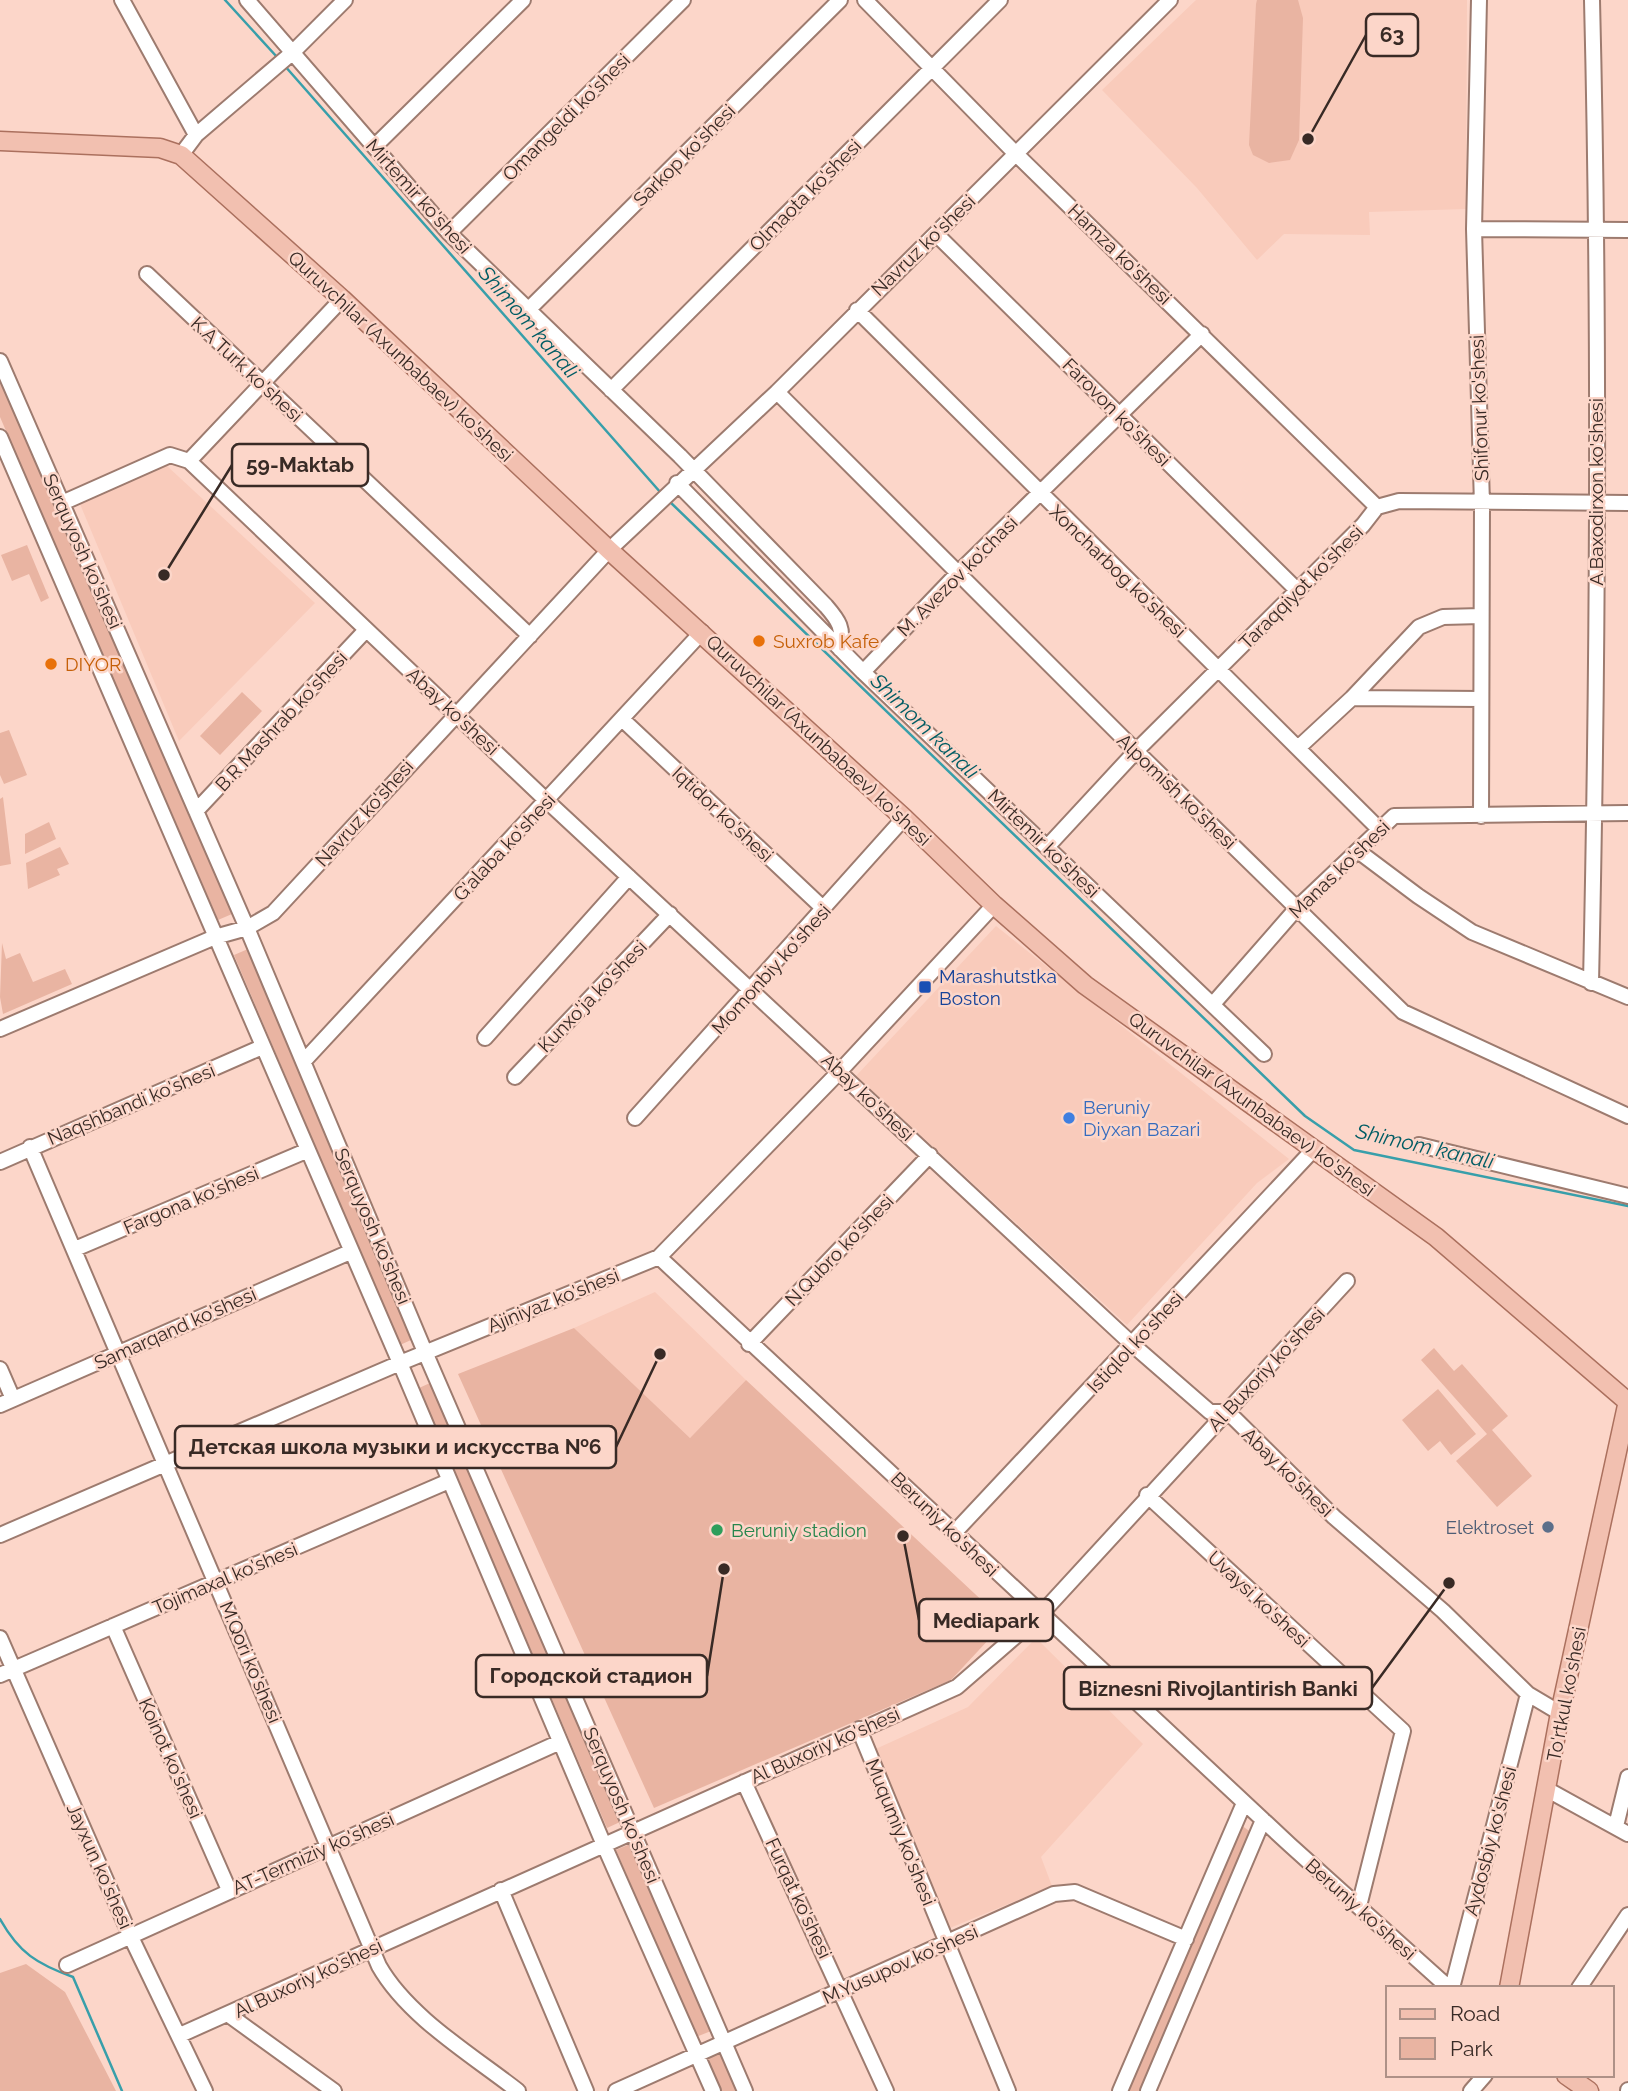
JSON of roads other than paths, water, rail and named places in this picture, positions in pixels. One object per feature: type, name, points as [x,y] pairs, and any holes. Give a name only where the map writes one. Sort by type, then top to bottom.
[{"type":"main road","name":"Quruvchilar (Axunbabaev) ko'shesi","points":[[0,141],[160,148],[181,155],[342,299],[609,550],[904,818],[994,905],[1086,985],[1436,1237],[1628,1402]]},
{"type":"main road","name":"To'rtkul ko'shesi","points":[[1508,1986],[1548,1790],[1560,1713],[1628,1402]]},
{"type":"main road","points":[[1569,2077],[1589,2091]]},
{"type":"street","points":[[122,0],[197,135]]},
{"type":"street","name":"Mirtemir ko'shesi","points":[[247,0],[449,233],[693,469],[840,622],[843,631],[840,649]]},
{"type":"street","points":[[181,155],[197,135],[292,53],[345,0]]},
{"type":"street","points":[[375,146],[523,0]]},
{"type":"street","name":"Omangeldi ko'shesi","points":[[449,233],[682,0]]},
{"type":"street","name":"Sarkop ko'shesi","points":[[527,311],[840,0]]},
{"type":"street","name":"Hamza ko'shesi","points":[[865,0],[1016,154],[1377,507]]},
{"type":"street","name":"Olmaota ko'shesi","points":[[611,390],[1000,0]]},
{"type":"street","name":"Navruz ko'shesi","points":[[0,1029],[215,937],[247,928],[273,913],[456,712],[609,550],[675,485],[777,392],[1170,0]]},
{"type":"street","name":"Shifonur ko'shesi","points":[[1479,0],[1474,229],[1482,504],[1481,816]]},
{"type":"street","name":"A.Baxodirxon ko'shesi","points":[[1591,983],[1595,813],[1598,230],[1592,0]]},
{"type":"street","points":[[1474,229],[1628,230]]},
{"type":"street","name":"Farovon ko'shesi","points":[[936,234],[1298,591]]},
{"type":"street","name":"K.A Turk ko'shesi","points":[[147,274],[530,636]]},
{"type":"street","points":[[62,503],[170,455],[189,461],[342,299]]},
{"type":"street","name":"Xoncharbog ko'shesi","points":[[857,310],[1380,830]]},
{"type":"street","name":"M. Avezov ko'chasi","points":[[863,672],[958,573],[1202,334]]},
{"type":"street","name":"Serquyosh ko'shesi","points":[[0,361],[247,928],[425,1352],[745,2091]]},
{"type":"street","name":"Alpomish ko'shesi","points":[[777,392],[1136,751],[1403,1012],[1628,1116]]},
{"type":"street","name":"Serquyosh ko'shesi","points":[[0,437],[306,1151],[400,1363],[604,1845],[713,2091]]},
{"type":"street","name":"Abay ko'shesi","points":[[189,461],[547,801],[1133,1345],[1210,1412],[1226,1412],[1334,1517],[1443,1611],[1528,1694],[1560,1713]]},
{"type":"street","name":"Mirtemir ko'shesi","points":[[675,485],[863,672],[1264,1054]]},
{"type":"street","name":"Taraqqiyot ko'shesi","points":[[1048,846],[1136,751],[1363,526],[1377,507],[1399,501],[1482,504],[1628,503]]},
{"type":"street","points":[[1298,748],[1352,698],[1419,627],[1443,617],[1481,616]]},
{"type":"street","name":"B.R Mashrab ko'shesi","points":[[196,811],[366,630]]},
{"type":"street","name":"G'alaba ko'shesi","points":[[304,1061],[702,632]]},
{"type":"street","points":[[1352,698],[1481,699]]},
{"type":"street","name":"Iqtidor ko'shesi","points":[[622,719],[824,909]]},
{"type":"street","name":"Manas ko'shesi","points":[[1213,1004],[1297,908],[1394,816],[1628,813]]},
{"type":"street","name":"Momonbiy ko'shesi","points":[[635,1118],[752,991],[904,818]]},
{"type":"street","points":[[1358,851],[1472,932],[1628,997]]},
{"type":"street","points":[[485,1038],[629,877]]},
{"type":"street","name":"Ajiniyaz ko'shesi","points":[[0,1535],[425,1352],[659,1257],[840,1071],[994,905]]},
{"type":"street","name":"Kunxo'ja ko'shesi","points":[[515,1077],[670,914]]},
{"type":"street","name":"Naqshbandi ko'shesi","points":[[0,1162],[262,1047]]},
{"type":"street","points":[[1419,1145],[1628,1196]]},
{"type":"street","name":"M.Qori ko'shesi","points":[[30,1147],[167,1464],[327,1847],[390,1985],[410,2006],[518,2091]]},
{"type":"street","name":"Istiqlol ko'shesi","points":[[954,1533],[1314,1149]]},
{"type":"street","name":"Fargona ko'shesi","points":[[75,1249],[306,1151]]},
{"type":"street","name":"N.Qubro ko'shesi","points":[[749,1344],[930,1155]]},
{"type":"street","name":"Samarqand ko'shesi","points":[[6,1402],[350,1252]]},
{"type":"street","name":"Beruniy ko'shesi","points":[[659,1257],[749,1344],[875,1457],[1263,1820],[1448,1986]]},
{"type":"street","name":"Al Buxoriy ko'shesi","points":[[180,2035],[229,2015],[371,1947],[957,1687],[1041,1614],[1147,1495],[1347,1281]]},
{"type":"street","points":[[0,1369],[6,1402]]},
{"type":"street","name":"Tojimaxal ko'shesi","points":[[7,1672],[449,1481]]},
{"type":"street","name":"Uvaysi ko'shesi","points":[[1147,1495],[1403,1731],[1359,1906]]},
{"type":"street","name":"Koinot ko'shesi","points":[[113,1626],[229,1890]]},
{"type":"street","name":"Jayxun ko'shesi","points":[[0,1638],[7,1672],[205,2091]]},
{"type":"street","name":"Aydosbiy ko'shesi","points":[[1451,1986],[1528,1694]]},
{"type":"street","name":"Muqumiy ko'shesi","points":[[859,1729],[1008,2091]]},
{"type":"street","name":"AT-Termiziy ko'shesi","points":[[67,1965],[560,1742]]},
{"type":"street","points":[[1548,1790],[1622,1830],[1628,1777]]},
{"type":"street","name":"Furqat ko'shesi","points":[[744,1782],[887,2091]]},
{"type":"street","points":[[1120,2091],[1244,1802]]},
{"type":"street","points":[[1148,2091],[1263,1820]]},
{"type":"street","points":[[501,1890],[586,2091]]},
{"type":"street","name":"M.Yusupov ko'shesi","points":[[617,2091],[724,2041],[947,1945],[1054,1894],[1075,1892],[1185,1940]]},
{"type":"street","points":[[1580,1986],[1628,1915]]},
{"type":"street","points":[[229,2015],[334,2091]]},
{"type":"street","points":[[1471,2091],[1483,2077]]},
{"type":"waterway","name":"Shimom kanali","points":[[225,0],[277,57]]},
{"type":"waterway","name":"Shimom kanali","points":[[284,65],[661,493]]},
{"type":"waterway","name":"Shimom kanali","points":[[668,500],[1305,1116],[1354,1150],[1628,1206]]},
{"type":"waterway","points":[[0,1919],[14,1941],[30,1956],[73,1977],[122,2091]]},
{"type":"place","name":"63","points":[[1308,139]]},
{"type":"place","name":"59-Maktab","points":[[164,575]]},
{"type":"place","name":"Suxrob Kafe","points":[[759,641]]},
{"type":"place","name":"DIYOR","points":[[51,664]]},
{"type":"place","name":"Marashutstka Boston","points":[[925,987]]},
{"type":"place","name":"Beruniy Diyxan Bazari","points":[[1069,1118]]},
{"type":"place","name":"Детская школа музыки и искусства №6","points":[[660,1354]]},
{"type":"place","name":"Elektroset","points":[[1548,1527]]},
{"type":"place","name":"Beruniy stadion","points":[[717,1530]]},
{"type":"place","name":"Mediapark","points":[[903,1536]]},
{"type":"place","name":"Городской стадион","points":[[724,1569]]},
{"type":"place","name":"Biznesni Rivojlantirish Banki","points":[[1449,1583]]}]
